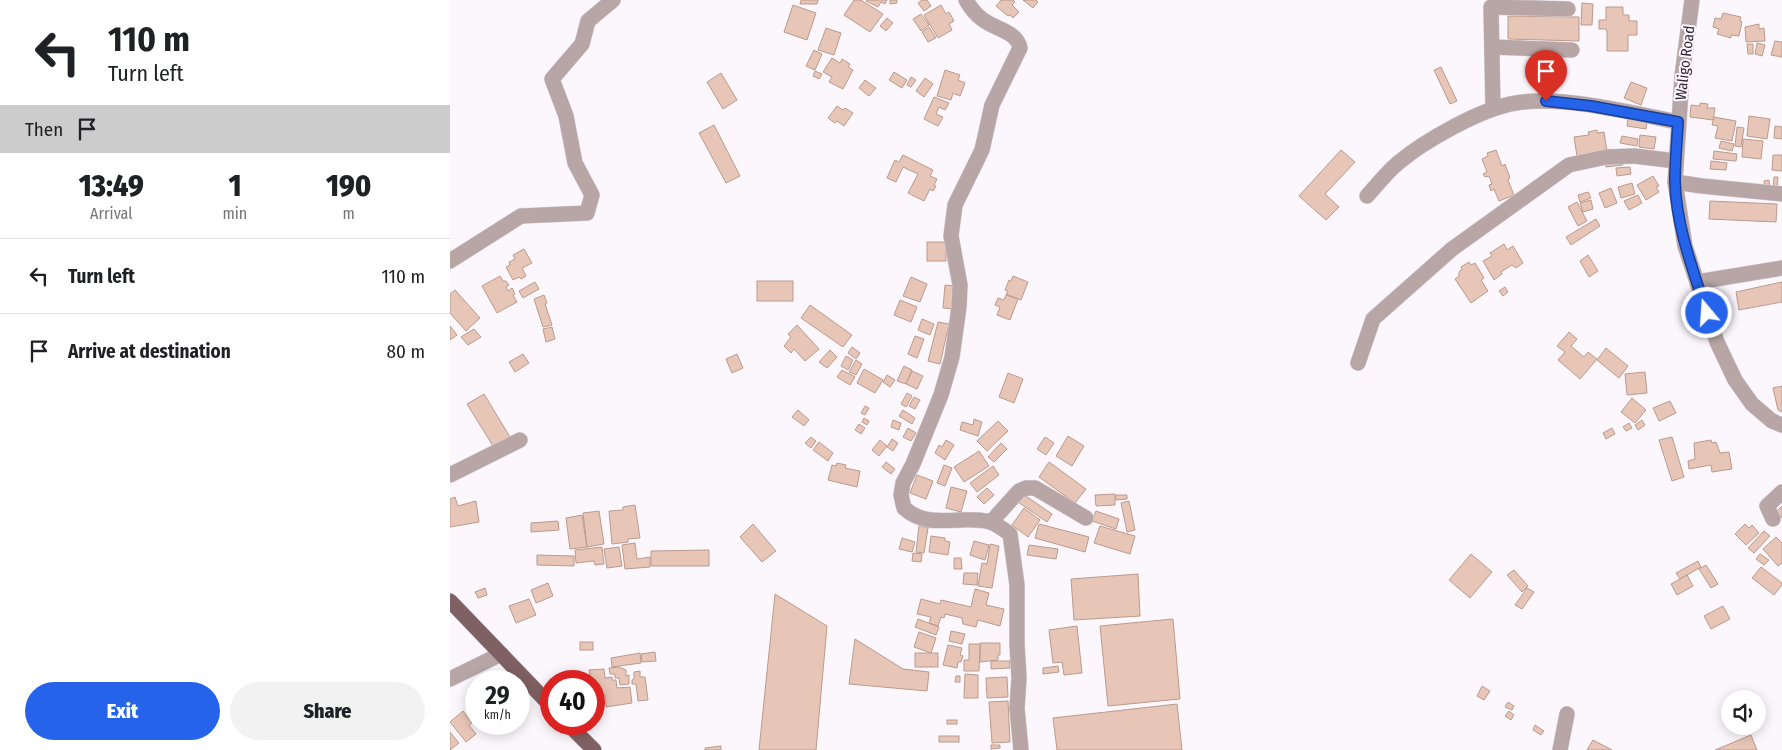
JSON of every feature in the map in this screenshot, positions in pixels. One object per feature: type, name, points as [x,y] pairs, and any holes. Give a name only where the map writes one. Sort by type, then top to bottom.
[{"type":"main road","points":[[450,601],[540,695]]},
{"type":"main road","points":[[579,735],[594,750]]},
{"type":"street","points":[[450,262],[521,216],[587,213],[592,195],[575,163],[566,116],[552,79],[582,44],[588,21],[613,0]]},
{"type":"street","points":[[966,0],[982,19],[1014,37],[1019,42],[1020,48],[992,106],[982,150],[955,205],[951,236],[960,285],[952,357],[941,395],[913,464],[903,483],[901,495],[904,508],[922,519],[931,521],[970,519],[992,522],[1010,534],[1017,585],[1018,708],[1021,750]]},
{"type":"street","name":"Waligo Road","points":[[1692,0],[1682,76],[1675,182],[1685,246],[1717,342],[1735,380],[1752,404],[1772,421],[1782,425]]},
{"type":"street","points":[[1493,109],[1491,7],[1568,9]]},
{"type":"street","points":[[1492,47],[1572,50]]},
{"type":"street","points":[[1367,196],[1397,163],[1427,141],[1493,109],[1515,103],[1559,102],[1678,122]]},
{"type":"street","points":[[1358,364],[1373,320],[1466,239],[1569,164],[1606,156],[1634,156],[1676,161]]},
{"type":"street","points":[[1675,182],[1782,194]]},
{"type":"street","points":[[1697,282],[1782,268]]},
{"type":"street","points":[[450,475],[520,440]]},
{"type":"street","points":[[992,522],[1019,491],[1026,488],[1035,488],[1086,518]]},
{"type":"street","points":[[1774,519],[1767,506],[1782,492]]},
{"type":"street","points":[[450,679],[501,654]]},
{"type":"street","points":[[1560,750],[1567,714]]},
{"type":"building","points":[[801,0],[818,0],[817,4],[800,4]]},
{"type":"building","points":[[854,0],[861,0],[883,14],[870,32],[844,15]]},
{"type":"building","points":[[867,0],[887,0],[885,4],[881,2],[878,7]]},
{"type":"building","points":[[890,0],[897,0],[897,3],[890,4]]},
{"type":"building","points":[[922,0],[927,0],[931,6],[924,11],[918,3]]},
{"type":"building","points":[[1001,0],[1013,0],[1015,2],[1012,5],[1019,12],[1013,18],[996,6]]},
{"type":"building","points":[[1023,0],[1036,0],[1038,2],[1033,8]]},
{"type":"building","points":[[1582,3],[1593,4],[1592,25],[1581,25]]},
{"type":"building","points":[[793,5],[816,13],[807,40],[784,32]]},
{"type":"building","points":[[941,5],[946,14],[949,12],[954,21],[949,24],[952,30],[938,38],[924,15]]},
{"type":"building","points":[[1606,7],[1623,7],[1623,15],[1629,15],[1629,21],[1637,21],[1637,35],[1628,35],[1628,51],[1607,51],[1606,29],[1599,29],[1599,20],[1606,20]]},
{"type":"building","points":[[1723,13],[1741,17],[1740,21],[1742,22],[1739,36],[1731,35],[1731,38],[1717,34],[1719,29],[1713,27],[1715,18],[1721,19]]},
{"type":"building","points":[[921,14],[929,25],[921,31],[913,19]]},
{"type":"building","points":[[1508,16],[1579,17],[1579,41],[1508,39]]},
{"type":"building","points":[[887,18],[893,23],[886,31],[880,26]]},
{"type":"building","points":[[1759,24],[1759,29],[1764,28],[1765,41],[1746,42],[1745,27]]},
{"type":"building","points":[[929,27],[936,38],[928,42],[922,32]]},
{"type":"building","points":[[826,28],[841,33],[834,55],[818,50]]},
{"type":"building","points":[[1775,41],[1782,42],[1782,57],[1771,55]]},
{"type":"building","points":[[1757,43],[1765,45],[1762,56],[1755,54]]},
{"type":"building","points":[[1747,44],[1753,44],[1753,54],[1748,54]]},
{"type":"building","points":[[814,50],[822,54],[815,70],[806,66]]},
{"type":"building","points":[[832,58],[840,63],[842,59],[850,64],[848,67],[853,70],[843,89],[829,82],[832,77],[823,72]]},
{"type":"building","points":[[1441,67],[1457,101],[1450,104],[1434,70]]},
{"type":"building","points":[[945,70],[960,75],[958,80],[965,83],[960,96],[953,93],[951,100],[937,96]]},
{"type":"building","points":[[815,71],[822,74],[819,79],[813,76]]},
{"type":"building","points":[[894,72],[907,80],[902,88],[889,80]]},
{"type":"building","points":[[721,73],[737,100],[723,109],[707,82]]},
{"type":"building","points":[[911,77],[916,80],[911,87],[907,85]]},
{"type":"building","points":[[925,78],[933,84],[924,97],[916,91]]},
{"type":"building","points":[[865,80],[876,88],[869,96],[859,88]]},
{"type":"building","points":[[1631,82],[1647,88],[1641,105],[1624,98]]},
{"type":"building","points":[[934,97],[949,103],[945,110],[939,107],[936,114],[943,117],[938,126],[924,119]]},
{"type":"building","points":[[1700,103],[1708,104],[1707,108],[1715,108],[1713,120],[1690,117],[1691,105],[1700,106]]},
{"type":"building","points":[[837,106],[853,113],[844,126],[828,118]]},
{"type":"building","points":[[1749,116],[1770,119],[1767,139],[1747,136]]},
{"type":"building","points":[[1714,117],[1736,121],[1732,141],[1715,138],[1718,126],[1712,125]]},
{"type":"building","points":[[1628,118],[1647,122],[1646,129],[1627,126]]},
{"type":"building","points":[[714,125],[740,176],[726,183],[699,133]]},
{"type":"building","points":[[1775,126],[1782,127],[1782,139],[1774,138]]},
{"type":"building","points":[[1737,127],[1744,128],[1741,147],[1735,146]]},
{"type":"building","points":[[1597,130],[1597,133],[1604,132],[1607,151],[1577,156],[1574,137],[1589,135],[1588,132]]},
{"type":"building","points":[[1640,135],[1656,137],[1654,149],[1639,147]]},
{"type":"building","points":[[1622,136],[1638,139],[1637,146],[1620,143]]},
{"type":"building","points":[[1743,139],[1763,141],[1761,159],[1742,157]]},
{"type":"building","points":[[1721,141],[1734,144],[1732,151],[1719,148]]},
{"type":"building","points":[[1341,150],[1355,162],[1325,194],[1339,207],[1326,220],[1299,196]]},
{"type":"building","points":[[1496,150],[1502,166],[1505,164],[1510,178],[1508,180],[1514,195],[1499,201],[1494,189],[1491,191],[1489,185],[1492,184],[1489,176],[1485,177],[1483,174],[1487,172],[1482,159],[1488,156],[1487,153]]},
{"type":"building","points":[[1714,151],[1737,154],[1736,161],[1713,159]]},
{"type":"building","points":[[903,155],[933,170],[930,176],[937,179],[934,185],[936,186],[933,191],[930,189],[924,201],[908,193],[918,174],[903,167],[896,182],[887,178],[895,160],[899,162]]},
{"type":"building","points":[[1773,155],[1782,155],[1782,171],[1772,170]]},
{"type":"building","points":[[1623,157],[1623,165],[1606,167],[1605,159]]},
{"type":"building","points":[[1711,161],[1727,163],[1726,170],[1710,169]]},
{"type":"building","points":[[1630,167],[1631,174],[1617,176],[1616,168]]},
{"type":"building","points":[[1653,176],[1659,186],[1656,187],[1659,192],[1646,200],[1637,185]]},
{"type":"building","points":[[1774,177],[1778,177],[1777,190],[1773,190]]},
{"type":"building","points":[[1769,180],[1770,188],[1765,189],[1764,181]]},
{"type":"building","points":[[1632,183],[1635,194],[1621,198],[1618,187]]},
{"type":"building","points":[[1611,188],[1617,203],[1605,208],[1599,193]]},
{"type":"building","points":[[1588,192],[1591,198],[1580,202],[1578,195]]},
{"type":"building","points":[[1638,195],[1642,203],[1629,210],[1624,201]]},
{"type":"building","points":[[1591,200],[1593,209],[1583,212],[1580,203]]},
{"type":"building","points":[[1710,201],[1777,204],[1776,222],[1709,219]]},
{"type":"building","points":[[1577,202],[1587,221],[1578,226],[1568,207]]},
{"type":"building","points":[[1596,219],[1600,226],[1571,245],[1566,237]]},
{"type":"building","points":[[927,242],[946,242],[946,261],[927,261]]},
{"type":"building","points":[[1504,244],[1507,250],[1513,246],[1523,263],[1516,268],[1512,265],[1501,272],[1502,274],[1494,280],[1483,261],[1492,256],[1490,253]]},
{"type":"building","points":[[524,249],[532,263],[522,268],[526,276],[513,280],[506,267],[510,265],[509,262],[515,259],[513,255]]},
{"type":"building","points":[[1588,255],[1598,271],[1589,277],[1580,261]]},
{"type":"building","points":[[1469,262],[1471,265],[1475,263],[1484,278],[1481,280],[1488,291],[1471,303],[1455,279],[1459,276],[1461,267]]},
{"type":"building","points":[[500,276],[509,285],[506,287],[508,291],[512,288],[517,302],[497,313],[482,286]]},
{"type":"building","points":[[1013,276],[1028,282],[1021,300],[1006,294],[1008,291],[1005,290]]},
{"type":"building","points":[[911,277],[927,284],[920,302],[903,296]]},
{"type":"building","points":[[757,281],[793,281],[793,301],[757,301]]},
{"type":"building","points":[[535,282],[539,289],[523,298],[519,291]]},
{"type":"building","points":[[1782,282],[1782,302],[1739,310],[1736,292]]},
{"type":"building","points":[[945,285],[956,286],[954,309],[943,308]]},
{"type":"building","points":[[1505,287],[1508,292],[1503,296],[1499,291]]},
{"type":"building","points":[[455,290],[480,318],[466,331],[450,313],[450,294]]},
{"type":"building","points":[[544,295],[552,325],[543,327],[534,299]]},
{"type":"building","points":[[1006,295],[1018,299],[1010,320],[997,315],[1000,307],[995,305],[998,298],[1004,300]]},
{"type":"building","points":[[900,300],[917,307],[911,322],[894,315]]},
{"type":"building","points":[[810,305],[852,335],[843,347],[801,318]]},
{"type":"building","points":[[922,319],[934,324],[930,335],[918,330]]},
{"type":"building","points":[[938,322],[949,324],[940,364],[928,361]]},
{"type":"building","points":[[797,325],[819,349],[805,361],[794,349],[791,353],[784,346],[791,337],[788,334]]},
{"type":"building","points":[[450,326],[457,335],[450,340]]},
{"type":"building","points":[[552,327],[555,339],[546,342],[543,329]]},
{"type":"building","points":[[474,329],[481,337],[468,345],[461,337]]},
{"type":"building","points":[[1569,332],[1577,339],[1571,346],[1584,357],[1588,352],[1597,359],[1580,379],[1558,360],[1565,352],[1557,346]]},
{"type":"building","points":[[915,336],[924,339],[917,358],[908,354]]},
{"type":"building","points":[[852,347],[860,353],[856,359],[848,353]]},
{"type":"building","points":[[1606,348],[1628,366],[1619,378],[1597,360]]},
{"type":"building","points":[[830,350],[837,357],[827,368],[819,362]]},
{"type":"building","points":[[523,354],[529,363],[515,372],[509,362]]},
{"type":"building","points":[[737,354],[743,368],[732,373],[726,359]]},
{"type":"building","points":[[846,356],[853,360],[848,370],[841,366]]},
{"type":"building","points":[[856,360],[862,364],[856,375],[849,372]]},
{"type":"building","points":[[904,366],[912,370],[906,384],[897,381]]},
{"type":"building","points":[[864,369],[883,380],[875,393],[857,383]]},
{"type":"building","points":[[842,370],[855,377],[850,385],[837,377]]},
{"type":"building","points":[[912,371],[923,376],[917,389],[906,384]]},
{"type":"building","points":[[1645,372],[1647,393],[1627,395],[1625,374]]},
{"type":"building","points":[[1008,373],[1023,379],[1014,403],[999,397]]},
{"type":"building","points":[[887,375],[895,380],[890,387],[883,382]]},
{"type":"building","points":[[1782,386],[1782,412],[1778,410],[1773,388]]},
{"type":"building","points":[[907,393],[912,396],[906,407],[901,404]]},
{"type":"building","points":[[484,394],[510,437],[493,446],[467,404]]},
{"type":"building","points":[[914,397],[920,400],[915,409],[909,406]]},
{"type":"building","points":[[1632,398],[1646,410],[1635,423],[1621,412]]},
{"type":"building","points":[[1670,401],[1676,413],[1659,421],[1653,408]]},
{"type":"building","points":[[865,406],[869,408],[865,415],[861,413]]},
{"type":"building","points":[[798,410],[809,420],[804,426],[792,417]]},
{"type":"building","points":[[903,410],[915,418],[912,424],[899,416]]},
{"type":"building","points":[[864,418],[869,421],[867,425],[862,422]]},
{"type":"building","points":[[974,419],[982,422],[978,436],[960,430],[962,422],[973,425]]},
{"type":"building","points":[[893,420],[901,423],[899,430],[891,427]]},
{"type":"building","points":[[1642,420],[1645,425],[1638,430],[1635,425]]},
{"type":"building","points":[[998,421],[1008,431],[987,451],[977,441]]},
{"type":"building","points":[[1629,423],[1632,428],[1626,431],[1623,427]]},
{"type":"building","points":[[859,424],[865,428],[861,434],[855,430]]},
{"type":"building","points":[[908,428],[916,433],[911,441],[903,437]]},
{"type":"building","points":[[1612,428],[1615,434],[1606,439],[1603,433]]},
{"type":"building","points":[[1068,436],[1084,446],[1072,466],[1056,456]]},
{"type":"building","points":[[811,437],[816,441],[811,448],[805,443]]},
{"type":"building","points":[[1045,437],[1054,443],[1046,455],[1037,449]]},
{"type":"building","points":[[1672,437],[1684,477],[1672,481],[1659,440]]},
{"type":"building","points":[[892,439],[898,443],[893,451],[887,447]]},
{"type":"building","points":[[880,440],[887,446],[879,456],[872,450]]},
{"type":"building","points":[[946,440],[954,445],[945,460],[935,453],[939,445],[942,447]]},
{"type":"building","points":[[1711,440],[1712,443],[1716,442],[1720,453],[1729,452],[1732,469],[1712,472],[1711,465],[1689,469],[1688,461],[1695,459],[1694,443]]},
{"type":"building","points":[[819,442],[833,453],[828,461],[813,450]]},
{"type":"building","points":[[1001,443],[1007,449],[994,462],[988,457]]},
{"type":"building","points":[[979,451],[989,466],[964,482],[954,467]]},
{"type":"building","points":[[886,462],[895,469],[891,474],[882,467]]},
{"type":"building","points":[[1049,462],[1086,489],[1075,503],[1039,477]]},
{"type":"building","points":[[837,463],[846,465],[845,468],[860,471],[857,487],[828,480],[832,465],[836,466]]},
{"type":"building","points":[[944,465],[952,468],[945,486],[937,483]]},
{"type":"building","points":[[993,466],[999,475],[977,492],[970,483]]},
{"type":"building","points":[[917,475],[933,481],[926,499],[910,493]]},
{"type":"building","points":[[951,487],[967,491],[961,512],[946,508]]},
{"type":"building","points":[[987,488],[994,495],[984,504],[977,497]]},
{"type":"building","points":[[1023,494],[1052,514],[1047,522],[1018,502]]},
{"type":"building","points":[[1115,494],[1115,505],[1096,506],[1095,495]]},
{"type":"building","points":[[1116,495],[1127,495],[1127,499],[1116,500]]},
{"type":"building","points":[[455,497],[458,506],[476,501],[479,522],[450,527],[450,499]]},
{"type":"building","points":[[1129,501],[1135,530],[1127,532],[1121,503]]},
{"type":"building","points":[[635,505],[640,538],[628,539],[628,542],[612,544],[609,511],[623,510],[623,507]]},
{"type":"building","points":[[1782,506],[1782,518],[1776,512]]},
{"type":"building","points":[[1024,508],[1040,520],[1028,537],[1012,525]]},
{"type":"building","points":[[599,511],[604,544],[587,547],[583,513]]},
{"type":"building","points":[[1096,511],[1119,519],[1116,529],[1092,521]]},
{"type":"building","points":[[582,515],[587,547],[570,549],[566,518]]},
{"type":"building","points":[[558,521],[559,530],[531,532],[531,523]]},
{"type":"building","points":[[753,524],[776,551],[762,562],[740,537]]},
{"type":"building","points":[[1039,524],[1089,537],[1085,552],[1035,538]]},
{"type":"building","points":[[1745,524],[1749,528],[1752,525],[1759,533],[1746,545],[1735,534]]},
{"type":"building","points":[[919,526],[928,528],[924,553],[916,552]]},
{"type":"building","points":[[1100,526],[1135,536],[1130,554],[1094,543]]},
{"type":"building","points":[[1764,531],[1770,536],[1754,553],[1748,548]]},
{"type":"building","points":[[931,536],[945,538],[945,541],[950,542],[948,555],[929,552]]},
{"type":"building","points":[[1776,537],[1782,543],[1782,563],[1778,566],[1763,549]]},
{"type":"building","points":[[902,538],[915,542],[912,552],[899,549]]},
{"type":"building","points":[[974,541],[989,545],[985,560],[970,555]]},
{"type":"building","points":[[635,543],[637,559],[650,557],[650,567],[625,569],[622,545]]},
{"type":"building","points":[[990,544],[999,546],[992,588],[978,586],[982,563],[987,564]]},
{"type":"building","points":[[1029,545],[1058,549],[1056,559],[1027,555]]},
{"type":"building","points":[[602,547],[604,564],[595,565],[594,561],[576,563],[575,550]]},
{"type":"building","points":[[619,547],[622,566],[607,568],[604,549]]},
{"type":"building","points":[[709,550],[709,566],[651,566],[651,551]]},
{"type":"building","points":[[913,553],[922,554],[921,562],[912,561]]},
{"type":"building","points":[[1471,554],[1492,572],[1470,598],[1449,580]]},
{"type":"building","points":[[1760,554],[1769,560],[1764,565],[1756,559]]},
{"type":"building","points":[[537,555],[574,556],[574,566],[537,565]]},
{"type":"building","points":[[954,558],[961,558],[962,569],[954,569]]},
{"type":"building","points":[[1698,561],[1701,567],[1680,579],[1676,573]]},
{"type":"building","points":[[1706,565],[1718,584],[1711,588],[1699,569]]},
{"type":"building","points":[[1761,567],[1782,583],[1774,595],[1752,578]]},
{"type":"building","points":[[1514,570],[1528,586],[1522,592],[1507,575]]},
{"type":"building","points":[[964,573],[978,573],[977,585],[963,584]]},
{"type":"building","points":[[1138,574],[1140,616],[1074,620],[1071,579]]},
{"type":"building","points":[[1687,575],[1693,586],[1677,595],[1671,584]]},
{"type":"building","points":[[548,583],[553,596],[536,603],[531,590]]},
{"type":"building","points":[[485,588],[487,595],[478,598],[475,592]]},
{"type":"building","points":[[1527,588],[1534,592],[1522,609],[1515,605]]},
{"type":"building","points":[[975,589],[989,593],[986,605],[1004,609],[1000,626],[978,620],[976,627],[963,624],[962,618],[945,614],[944,618],[941,617],[938,626],[929,623],[931,617],[917,614],[921,599],[940,604],[941,600],[971,607]]},
{"type":"building","points":[[775,594],[827,626],[816,750],[759,750]]},
{"type":"building","points":[[529,599],[536,615],[516,623],[509,606]]},
{"type":"building","points":[[1723,606],[1730,619],[1711,629],[1704,616]]},
{"type":"building","points":[[918,619],[939,627],[936,635],[915,627]]},
{"type":"building","points":[[1173,619],[1180,699],[1108,706],[1100,626]]},
{"type":"building","points":[[1077,626],[1082,673],[1064,675],[1062,662],[1053,663],[1049,630]]},
{"type":"building","points":[[951,631],[965,634],[962,644],[949,641]]},
{"type":"building","points":[[919,632],[936,638],[931,653],[914,647]]},
{"type":"building","points":[[855,639],[903,669],[929,672],[927,691],[849,684]]},
{"type":"building","points":[[580,642],[593,642],[593,650],[580,650]]},
{"type":"building","points":[[980,643],[1000,643],[998,660],[980,662]]},
{"type":"building","points":[[969,644],[980,644],[979,671],[964,671],[964,660],[969,660]]},
{"type":"building","points":[[948,645],[962,648],[960,655],[963,656],[961,662],[958,662],[957,668],[943,665]]},
{"type":"building","points":[[655,652],[656,661],[642,662],[641,654]]},
{"type":"building","points":[[640,653],[641,663],[612,667],[611,658]]},
{"type":"building","points":[[915,653],[938,653],[938,667],[915,667]]},
{"type":"building","points":[[991,661],[1010,661],[1010,668],[991,669]]},
{"type":"building","points":[[1058,666],[1059,672],[1043,674],[1043,668]]},
{"type":"building","points":[[619,667],[626,670],[626,676],[629,675],[629,684],[620,685],[619,678],[615,678],[615,674],[610,674],[609,668]]},
{"type":"building","points":[[640,671],[640,677],[645,677],[648,700],[638,701],[636,684],[632,684],[634,672]]},
{"type":"building","points":[[965,674],[978,675],[978,698],[964,698]]},
{"type":"building","points":[[956,676],[960,676],[960,682],[955,682]]},
{"type":"building","points":[[612,677],[612,680],[616,680],[617,688],[630,687],[632,703],[606,707],[605,678]]},
{"type":"building","points":[[1007,677],[1008,697],[987,698],[986,678]]},
{"type":"building","points":[[1482,686],[1490,691],[1484,700],[1477,696]]},
{"type":"building","points":[[1008,701],[1010,742],[992,743],[989,702]]},
{"type":"building","points":[[1508,702],[1514,706],[1512,710],[1505,707]]},
{"type":"building","points":[[1177,704],[1182,750],[1057,750],[1053,718]]},
{"type":"building","points":[[463,711],[465,714],[465,735],[475,735],[466,742],[450,722]]},
{"type":"building","points":[[1509,711],[1514,715],[1511,720],[1505,716]]},
{"type":"building","points":[[947,720],[957,720],[957,724],[947,724]]},
{"type":"building","points":[[1535,725],[1544,731],[1541,735],[1533,730]]},
{"type":"building","points":[[450,732],[459,743],[450,750]]},
{"type":"building","points":[[1751,735],[1757,750],[1715,750]]},
{"type":"building","points":[[939,736],[959,736],[959,742],[939,742]]},
{"type":"building","points":[[1593,740],[1612,750],[1587,750]]},
{"type":"building","points":[[991,745],[1000,745],[1000,748],[991,749]]},
{"type":"building","points":[[721,746],[721,750],[705,750],[705,748]]},
{"type":"route","points":[[1546,101],[1591,106],[1678,122],[1675,182],[1679,213],[1685,246],[1707,313]]}]
